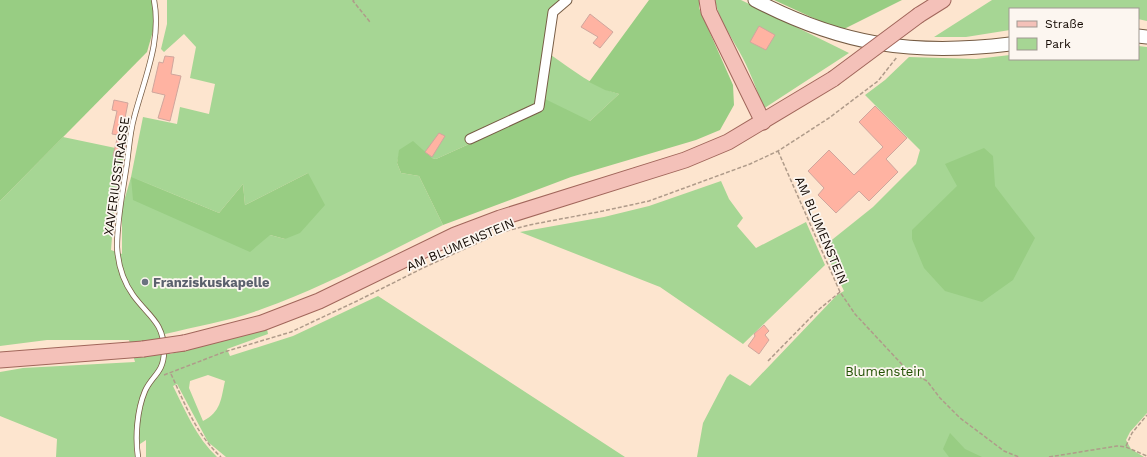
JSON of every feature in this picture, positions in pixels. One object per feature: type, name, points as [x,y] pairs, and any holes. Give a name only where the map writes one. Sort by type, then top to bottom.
[{"type":"main road","points":[[707,0],[710,12],[763,122]]},
{"type":"main road","points":[[0,360],[143,349],[184,343],[269,320],[319,301],[455,235],[500,218],[686,160],[728,142],[833,79],[919,15],[942,0]]},
{"type":"street","points":[[470,138],[538,107],[554,12],[567,0]]},
{"type":"street","points":[[754,0],[786,16],[822,30],[861,41],[903,48],[972,49],[1009,44]]},
{"type":"lane","name":"XAVERIUSSTRASSE","points":[[138,457],[137,432],[139,413],[145,391],[156,377],[163,364],[164,351],[162,334],[157,322],[132,294],[123,276],[117,248],[120,208],[134,119],[150,65],[156,33],[154,0]]},
{"type":"path","points":[[354,0],[353,1],[370,22]]},
{"type":"path","name":"AM BLUMENSTEIN","points":[[156,377],[171,373],[224,352],[290,332],[502,232],[529,225],[649,201],[698,184],[778,151],[868,90],[890,68],[903,48]]},
{"type":"path","name":"AM BLUMENSTEIN","points":[[768,361],[817,311],[840,292],[778,151]]},
{"type":"path","points":[[840,292],[855,314],[909,372],[926,381],[960,418],[1004,451],[1019,457]]},
{"type":"path","points":[[171,373],[194,424],[206,443],[221,457]]},
{"type":"path","points":[[1126,447],[1132,433],[1147,415]]},
{"type":"path","points":[[1049,457],[1117,446],[1126,447],[1147,456]]},
{"type":"green space","points":[[0,0],[153,0],[155,24],[147,52],[0,201]]},
{"type":"green space","points":[[167,0],[561,0],[550,10],[551,55],[592,83],[619,94],[590,121],[542,111],[436,159],[400,150],[397,163],[401,173],[419,176],[443,225],[354,270],[308,291],[238,317],[165,334],[170,354],[267,329],[268,334],[227,349],[230,356],[293,336],[378,296],[625,457],[226,457],[208,442],[177,384],[173,386],[192,424],[203,441],[217,457],[146,457],[146,440],[134,448],[135,457],[56,457],[57,439],[0,416],[0,372],[23,368],[135,362],[129,340],[47,340],[0,346],[0,201],[63,137],[125,150],[115,199],[111,250],[122,254],[122,208],[131,177],[143,117],[177,124],[180,107],[209,114],[215,84],[190,78],[196,47],[184,34],[164,52],[161,49],[167,24]],"holes":[[[308,173],[285,239],[270,235],[132,177],[219,213],[243,184],[245,205]],[[208,375],[225,381],[217,409],[203,421],[189,388],[190,381]]]},
{"type":"green space","points":[[649,0],[699,0],[699,8],[733,85],[734,105],[720,130],[696,140],[571,177],[443,225],[419,176],[401,173],[397,163],[399,150],[413,141],[432,158],[436,159],[542,111],[545,99],[590,121],[619,94],[605,90],[589,82]]},
{"type":"green space","points":[[715,0],[741,0],[849,53],[763,109],[743,58],[728,33]]},
{"type":"green space","points":[[774,0],[902,0],[844,29],[824,23]]},
{"type":"green space","points":[[992,0],[1147,0],[1147,21],[1139,19],[1139,8],[1009,8],[1009,30],[966,37],[934,37]]},
{"type":"green space","name":"Blumenstein","points":[[1139,46],[1147,47],[1147,413],[1130,432],[1126,440],[1131,449],[1144,457],[697,457],[703,423],[727,377],[730,374],[750,386],[837,295],[844,291],[823,247],[873,207],[916,164],[920,150],[865,95],[885,80],[909,57],[976,59],[1009,55],[1009,60],[1139,60]]},
{"type":"green space","points":[[984,148],[993,156],[995,186],[1035,238],[1013,280],[982,302],[945,291],[924,268],[912,239],[912,230],[957,186],[945,164]]},
{"type":"green space","points":[[308,173],[325,205],[300,233],[285,239],[270,235],[250,252],[133,200],[131,177],[219,213],[243,184],[245,205]]},
{"type":"green space","points":[[721,181],[729,199],[743,218],[737,226],[756,248],[806,222],[825,265],[743,344],[660,287],[520,232],[604,217],[649,206]]},
{"type":"green space","points":[[950,433],[965,449],[982,457],[949,457],[943,449]]},
{"type":"building","points":[[590,14],[613,32],[600,48],[593,43],[598,37],[581,27]]},
{"type":"building","points":[[759,26],[775,35],[766,50],[750,42]]},
{"type":"building","points":[[165,56],[174,57],[171,74],[181,76],[170,121],[158,118],[165,95],[152,92],[159,62],[163,63]]},
{"type":"building","points":[[114,100],[128,103],[124,123],[126,123],[123,142],[126,142],[125,148],[124,150],[121,150],[119,157],[113,156],[118,135],[112,134],[117,111],[112,110]]},
{"type":"building","points":[[875,106],[907,138],[886,159],[898,172],[869,201],[859,191],[836,213],[818,195],[824,188],[808,171],[829,150],[854,175],[883,147],[859,122]]},
{"type":"building","points":[[439,133],[445,136],[432,157],[425,152]]},
{"type":"building","points":[[764,325],[769,331],[765,335],[769,340],[759,354],[748,346],[755,336],[754,334]]},
{"type":"place","name":"Franziskuskapelle","points":[[145,282]]}]
